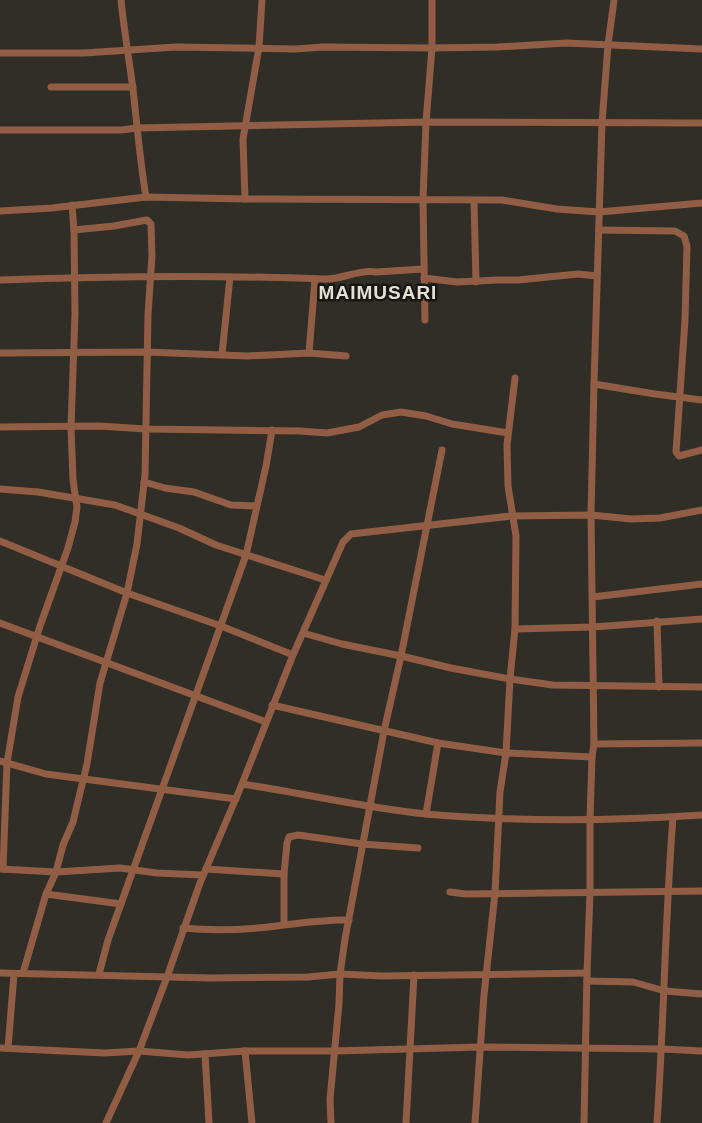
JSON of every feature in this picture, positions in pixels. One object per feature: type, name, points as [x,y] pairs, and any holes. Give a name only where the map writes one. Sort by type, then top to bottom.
[{"type":"street","points":[[121,0],[126,52],[133,87],[146,197]]},
{"type":"street","points":[[245,199],[244,139],[259,47],[262,0]]},
{"type":"street","points":[[424,320],[423,200],[426,122],[432,48],[432,0]]},
{"type":"street","points":[[584,1123],[590,819],[594,744],[591,515],[594,384],[602,123],[608,45],[614,0]]},
{"type":"street","points":[[0,53],[126,52],[176,47],[296,49],[323,47],[432,48],[566,43],[702,49]]},
{"type":"street","points":[[51,87],[133,87]]},
{"type":"street","points":[[0,130],[121,130],[246,125],[426,122],[702,123]]},
{"type":"street","points":[[0,211],[146,197],[502,200],[557,209],[599,212],[702,203]]},
{"type":"street","points":[[474,201],[476,282]]},
{"type":"street","points":[[72,205],[75,279],[71,427],[72,480],[77,508],[68,548],[18,697],[3,762],[1,869],[56,872],[120,868],[157,873],[284,874]]},
{"type":"street","points":[[23,973],[46,894],[56,872],[63,845],[73,822],[84,779],[100,683],[127,593],[138,544],[144,482],[146,352],[152,276],[151,224],[147,220],[74,230]]},
{"type":"street","points":[[599,230],[674,232],[684,236],[687,246],[685,320],[677,455],[687,455],[702,450]]},
{"type":"street","points":[[0,280],[152,276],[282,277],[334,280],[369,271],[423,269]]},
{"type":"street","points":[[424,278],[476,282],[578,274],[597,276]]},
{"type":"street","points":[[222,354],[230,277]]},
{"type":"street","points":[[309,353],[315,279]]},
{"type":"street","points":[[0,353],[146,352],[248,356],[309,353],[346,356]]},
{"type":"street","points":[[475,1123],[495,893],[500,792],[506,753],[515,629],[516,536],[508,486],[508,433],[515,378]]},
{"type":"street","points":[[594,384],[702,400]]},
{"type":"street","points":[[0,428],[300,430],[327,433],[359,427],[382,415],[401,412],[426,416],[452,424],[508,433]]},
{"type":"street","points":[[98,974],[108,940],[246,555],[272,430]]},
{"type":"street","points":[[331,1123],[330,1099],[340,1004],[340,974],[369,806],[442,450]]},
{"type":"street","points":[[144,482],[165,488],[194,492],[232,505],[256,506]]},
{"type":"street","points":[[0,489],[38,492],[115,505],[179,528],[216,545],[325,580]]},
{"type":"street","points":[[106,1123],[139,1051],[183,928],[272,705],[343,542],[351,534],[512,516],[591,515],[631,519],[660,518],[702,510]]},
{"type":"street","points":[[0,541],[127,593],[221,626],[293,655]]},
{"type":"street","points":[[593,597],[702,584]]},
{"type":"street","points":[[515,629],[593,627],[702,619]]},
{"type":"street","points":[[657,621],[658,688]]},
{"type":"street","points":[[0,623],[266,722]]},
{"type":"street","points":[[303,633],[342,644],[451,668],[553,685],[658,688],[702,687]]},
{"type":"street","points":[[272,705],[438,743],[506,753],[592,757]]},
{"type":"street","points":[[426,814],[438,743]]},
{"type":"street","points":[[594,744],[702,743]]},
{"type":"street","points":[[3,762],[46,774],[236,799]]},
{"type":"street","points":[[242,784],[426,814],[499,818],[590,819],[702,815]]},
{"type":"street","points":[[657,1123],[665,991],[667,891],[673,817]]},
{"type":"street","points":[[284,924],[284,874],[289,836],[418,848]]},
{"type":"street","points":[[450,892],[466,894],[702,891]]},
{"type":"street","points":[[46,894],[121,904]]},
{"type":"street","points":[[183,928],[212,931],[349,920]]},
{"type":"street","points":[[0,973],[167,977],[487,974],[587,977],[633,982],[665,991],[702,994]]},
{"type":"street","points":[[8,1048],[14,974]]},
{"type":"street","points":[[406,1123],[414,975]]},
{"type":"street","points":[[0,1048],[95,1052],[139,1051],[188,1055],[245,1051],[334,1051],[481,1046],[702,1051]]},
{"type":"street","points":[[245,1051],[252,1123]]},
{"type":"street","points":[[206,1054],[210,1123]]},
{"type":"district","name":"MAIMUSARI","points":[[378,292]]}]
